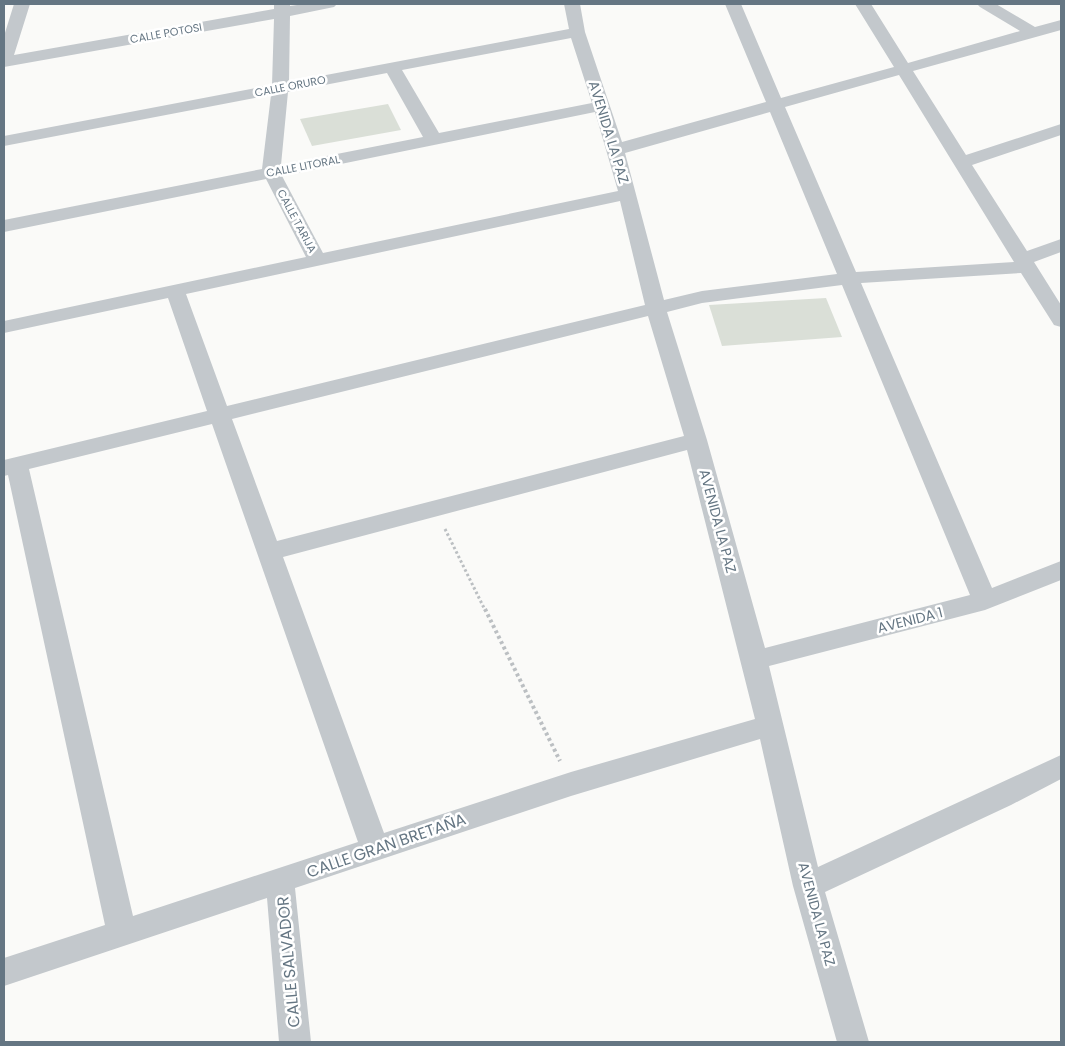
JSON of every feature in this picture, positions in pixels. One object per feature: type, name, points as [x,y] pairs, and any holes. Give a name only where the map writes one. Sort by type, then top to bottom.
[{"type":"street","points":[[5,54],[22,4]]},
{"type":"street","name":"CALLE POTOSI","points":[[5,54],[281,8],[329,4]]},
{"type":"street","name":"AVENIDA LA PAZ","points":[[572,4],[577,32],[602,106],[628,194],[656,308],[696,440],[755,660],[808,886],[853,1042]]},
{"type":"street","points":[[733,4],[985,601]]},
{"type":"street","points":[[863,4],[1061,321]]},
{"type":"street","points":[[985,4],[1034,33]]},
{"type":"street","name":"CALLE TARIJA","points":[[281,8],[280,88],[270,172],[318,260]]},
{"type":"street","points":[[614,150],[1061,25]]},
{"type":"street","name":"CALLE ORURO","points":[[4,141],[577,32]]},
{"type":"street","points":[[392,67],[434,140]]},
{"type":"street","name":"CALLE LITORAL","points":[[4,226],[602,106]]},
{"type":"street","points":[[963,162],[1061,129]]},
{"type":"street","points":[[4,327],[628,194]]},
{"type":"street","points":[[122,934],[10,467],[702,297],[849,278],[1026,263],[1061,245]]},
{"type":"street","points":[[174,291],[375,848]]},
{"type":"street","points":[[269,552],[436,510],[696,440]]},
{"type":"street","name":"AVENIDA 1","points":[[755,660],[985,601],[1061,570]]},
{"type":"street","name":"CALLE GRAN BRETAÑA","points":[[4,972],[571,784],[771,725]]},
{"type":"street","points":[[808,886],[1001,797],[1061,766]]},
{"type":"street","name":"CALLE SALVADOR","points":[[280,882],[295,1042]]},
{"type":"path","points":[[436,510],[571,784]]},
{"type":"shaded area","points":[[388,104],[401,130],[312,146],[300,119]]},
{"type":"shaded area","points":[[826,298],[842,337],[722,346],[709,305]]}]
